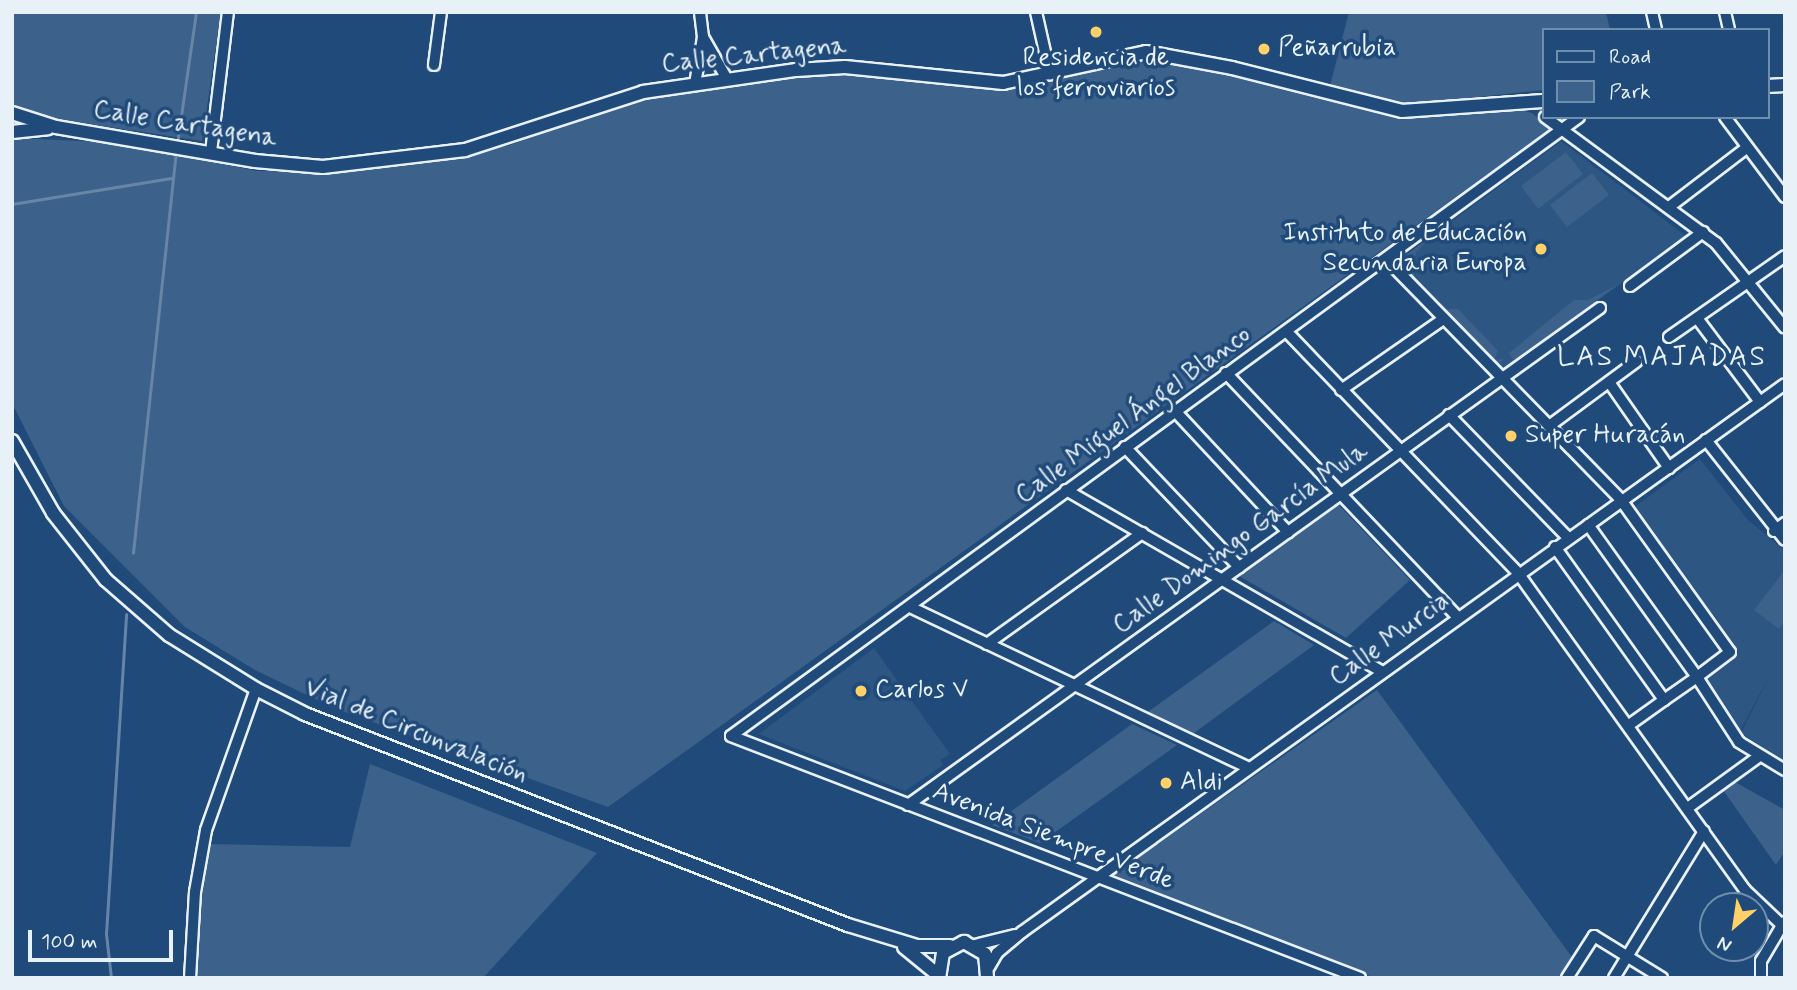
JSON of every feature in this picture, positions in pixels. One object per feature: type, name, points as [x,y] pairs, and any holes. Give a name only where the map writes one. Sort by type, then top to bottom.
[{"type":"main road","name":"Calle Cartagena","points":[[12,113],[56,127],[194,150],[323,167],[420,157],[510,138],[615,99],[727,79],[845,67],[1003,83],[1146,52],[1232,68],[1402,111],[1542,101]]},
{"type":"main road","name":"Calle Cartagena","points":[[12,132],[56,127]]},
{"type":"main road","name":"Vial de Circunvalación","points":[[12,441],[53,513],[106,580],[169,635],[256,690],[305,714],[891,940],[924,959],[939,976]]},
{"type":"main road","name":"Vial de Circunvalación","points":[[891,940],[930,948],[975,945]]},
{"type":"main road","points":[[975,945],[985,954],[989,971],[1001,978]]},
{"type":"main road","points":[[939,976],[939,960],[950,946]]},
{"type":"street","points":[[211,152],[228,12]]},
{"type":"street","points":[[434,65],[441,12]]},
{"type":"street","points":[[695,84],[703,37],[700,12]]},
{"type":"street","points":[[1036,12],[1050,74]]},
{"type":"street","points":[[703,37],[727,79]]},
{"type":"street","points":[[1528,102],[1542,114]]},
{"type":"street","points":[[1547,119],[1703,232],[1785,328]]},
{"type":"street","name":"Calle Miguel Ángel Blanco","points":[[732,736],[1576,119]]},
{"type":"street","points":[[1726,119],[1745,149],[1785,197]]},
{"type":"street","points":[[1669,207],[1745,149]]},
{"type":"street","points":[[1630,286],[1703,232]]},
{"type":"street","points":[[1669,337],[1785,256]]},
{"type":"street","points":[[1387,260],[1442,320],[1621,500],[1730,652],[1629,726]]},
{"type":"street","name":"Calle Domingo García Mula","points":[[908,805],[1600,308]]},
{"type":"street","points":[[1698,318],[1760,402]]},
{"type":"street","points":[[1341,390],[1442,320]]},
{"type":"street","points":[[1287,332],[1399,452],[1518,573],[1753,899],[1784,925],[1760,961],[1761,978]]},
{"type":"street","points":[[1549,426],[1637,361]]},
{"type":"street","points":[[1226,373],[1457,615]]},
{"type":"street","points":[[1609,382],[1669,468]]},
{"type":"street","name":"Calle Murcia","points":[[989,971],[997,953],[1021,932],[1457,615],[1785,384]]},
{"type":"street","points":[[1175,411],[1288,532]]},
{"type":"street","points":[[1449,415],[1568,538]]},
{"type":"street","points":[[1706,440],[1774,531],[1785,540]]},
{"type":"street","points":[[1125,447],[1239,567]]},
{"type":"street","points":[[1066,490],[1382,671]]},
{"type":"street","points":[[1774,531],[1785,523]]},
{"type":"street","points":[[1588,525],[1697,677],[1739,742],[1758,757],[1785,770]]},
{"type":"street","points":[[987,644],[1142,533]]},
{"type":"street","points":[[1555,547],[1664,700]]},
{"type":"street","points":[[910,607],[1249,768]]},
{"type":"street","points":[[190,978],[195,892],[206,830],[256,690]]},
{"type":"street","name":"Avenida Siempre Verde","points":[[732,736],[1360,978]]},
{"type":"street","points":[[1689,807],[1758,757]]},
{"type":"street","points":[[1614,978],[1704,831]]},
{"type":"street","name":"Calle Murcia","points":[[975,945],[1021,932]]},
{"type":"street","points":[[1567,978],[1594,936],[1662,978]]},
{"type":"shaded area","name":"Instituto de Educación Secundaria Europa","points":[[1561,141],[1686,236],[1500,372],[1396,262]]},
{"type":"shaded area","points":[[1700,459],[1748,520],[1785,551],[1785,761],[1741,733],[1771,673],[1739,733],[1704,678],[1739,653],[1633,508]]},
{"type":"shaded area","name":"Carlos V","points":[[874,648],[950,754],[940,760],[943,765],[905,791],[759,734]]},
{"type":"green space","points":[[12,12],[221,12],[202,141],[51,118],[13,104]]},
{"type":"green space","points":[[1349,12],[1606,12],[1610,28],[1542,28],[1542,90],[1404,105],[1330,86]]},
{"type":"green space","points":[[1154,59],[1187,62],[1382,114],[1416,118],[1520,110],[1532,113],[1550,129],[608,807],[334,708],[255,670],[185,627],[64,506],[12,403],[12,138],[106,142],[257,171],[345,172],[507,146],[640,98],[790,76],[839,73],[1027,88],[1126,61]]},
{"type":"green space","points":[[1566,152],[1583,174],[1538,209],[1521,186]]},
{"type":"green space","points":[[1592,173],[1609,195],[1567,227],[1550,205]]},
{"type":"green space","points":[[1433,235],[1416,252],[1414,276],[1445,309],[1458,309],[1498,351],[1494,360],[1504,359],[1496,366],[1397,262]]},
{"type":"green space","points":[[1619,284],[1516,359],[1512,359],[1509,353],[1574,300],[1588,300]]},
{"type":"green space","points":[[1337,503],[1410,580],[1346,638],[1239,576]]},
{"type":"green space","points":[[1785,570],[1785,621],[1779,629],[1754,610]]},
{"type":"green space","points":[[1274,621],[1314,645],[1190,736],[1145,714]]},
{"type":"green space","points":[[1377,690],[1574,960],[1563,978],[1375,978],[1114,875]]},
{"type":"green space","points":[[1132,724],[1177,745],[1040,843],[992,825]]},
{"type":"green space","points":[[370,764],[597,853],[483,978],[196,978],[198,911],[208,844],[350,847]]},
{"type":"green space","points":[[1735,782],[1785,810],[1785,851],[1776,865],[1723,790]]},
{"type":"waterway","points":[[177,144],[196,12]]},
{"type":"waterway","points":[[133,553],[176,151]]},
{"type":"waterway","points":[[12,204],[171,178]]},
{"type":"waterway","points":[[111,978],[106,934],[126,615]]},
{"type":"place","name":"Residencia de los ferroviarios","points":[[1096,32]]},
{"type":"place","name":"Peñarrubia","points":[[1264,49]]},
{"type":"place","name":"Instituto de Educación Secundaria Europa","points":[[1541,249]]},
{"type":"place","name":"Super Huracán","points":[[1511,436]]},
{"type":"place","name":"Carlos V","points":[[861,691]]},
{"type":"place","name":"Aldi","points":[[1166,783]]},
{"type":"district","name":"LAS MAJADAS","points":[[1662,358]]}]
